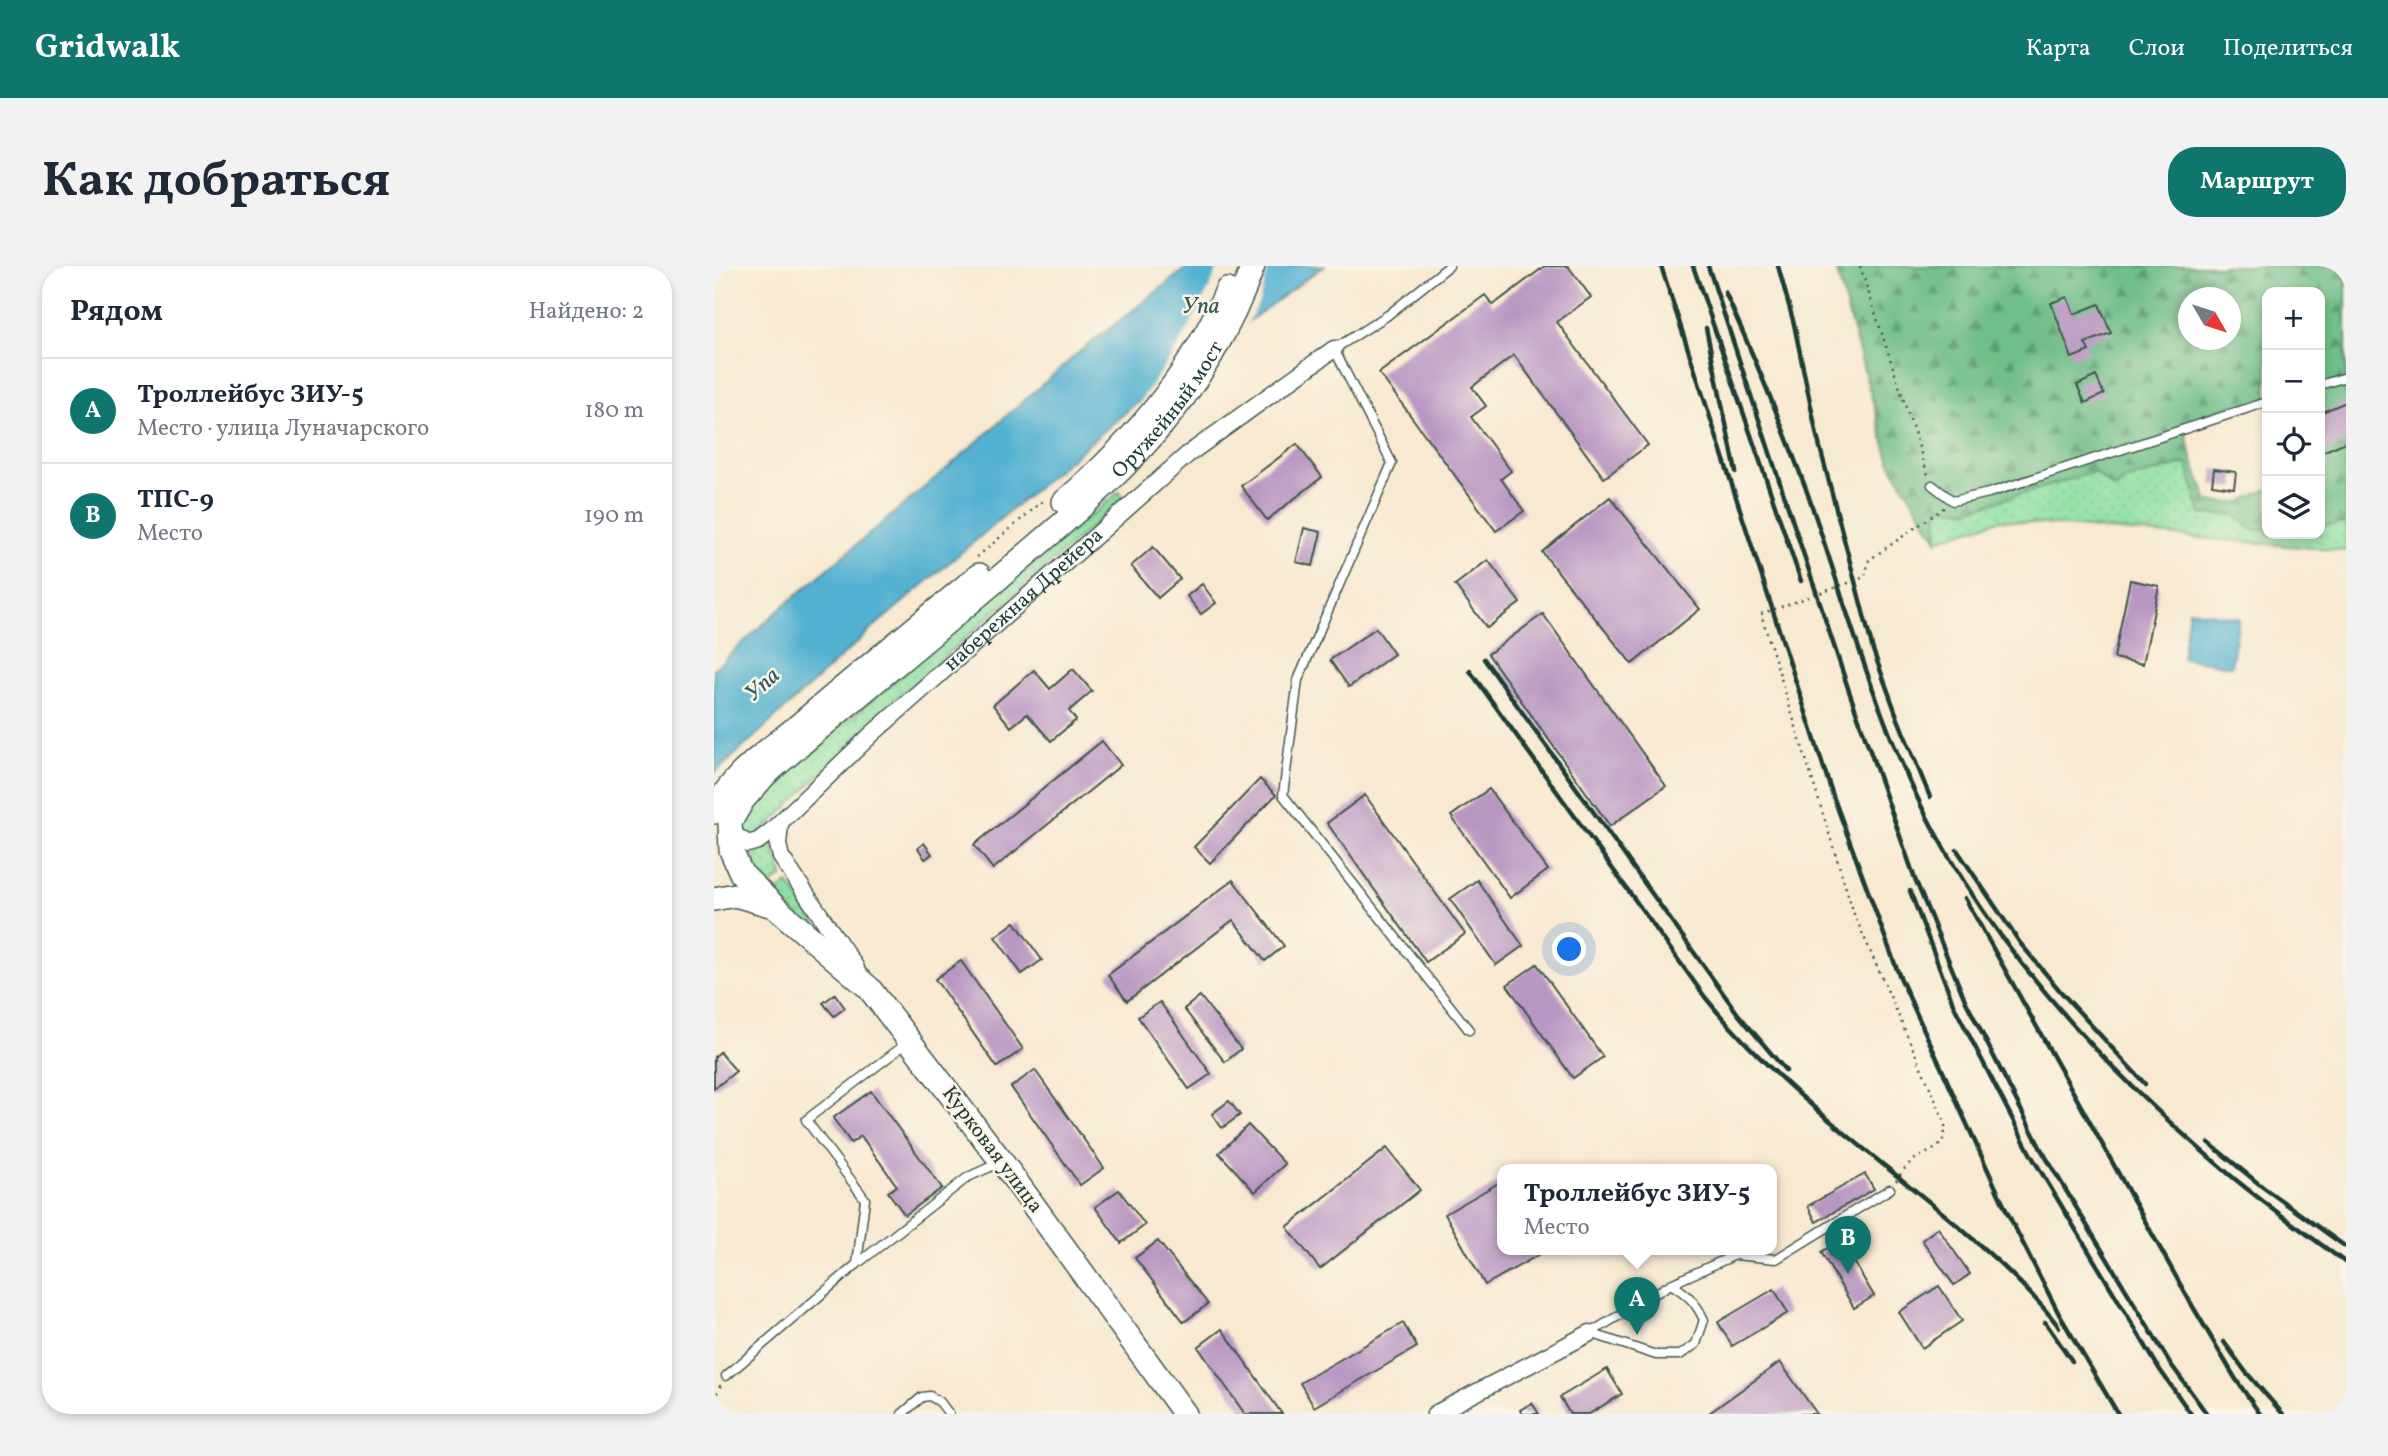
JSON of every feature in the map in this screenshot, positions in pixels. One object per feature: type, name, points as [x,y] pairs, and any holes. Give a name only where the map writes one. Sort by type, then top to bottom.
[{"type":"main road","name":"Оружейный мост","points":[[1078,500],[1166,396],[1195,354],[1215,317],[1236,266]]},
{"type":"main road","name":"Оружейный мост","points":[[1078,500],[1145,445],[1192,388],[1227,331],[1253,266]]},
{"type":"main road","points":[[722,817],[743,800],[765,775],[1078,500]]},
{"type":"main road","name":"Курковая улица","points":[[722,817],[730,838],[735,864],[741,873],[776,908],[869,988],[1002,1162],[1185,1414]]},
{"type":"main road","points":[[714,899],[734,895],[762,901],[776,908]]},
{"type":"street","name":"набережная Дрейера","points":[[722,817],[736,836],[747,844],[758,841],[780,824],[879,728],[1186,455],[1334,349]]},
{"type":"street","points":[[780,824],[778,845],[781,857],[869,988]]},
{"type":"street","points":[[1435,1414],[1590,1333]]},
{"type":"lane","points":[[1449,266],[1388,315],[1334,349],[1392,463],[1298,680],[1283,795],[1468,1030]]},
{"type":"lane","points":[[2325,383],[2346,377]]},
{"type":"lane","points":[[1931,485],[1953,501],[1989,493],[2262,404]]},
{"type":"lane","points":[[857,1264],[865,1199],[806,1120],[910,1041]]},
{"type":"lane","points":[[726,1376],[857,1264],[968,1177],[1002,1162]]},
{"type":"lane","points":[[1590,1333],[1671,1284],[1735,1255],[1776,1259],[1890,1189]]},
{"type":"lane","points":[[1590,1333],[1656,1354],[1679,1355],[1696,1344],[1704,1320],[1697,1305],[1687,1294],[1671,1284]]},
{"type":"lane","points":[[902,1414],[922,1397],[930,1396],[940,1402],[949,1414]]},
{"type":"path","points":[[1860,266],[1931,485]]},
{"type":"path","points":[[1890,1189],[1909,1163],[1936,1149],[1945,1135],[1945,1122],[1854,914],[1761,614],[1865,577],[1869,560],[1953,501]]},
{"type":"path","points":[[714,1400],[726,1376]]},
{"type":"green space","points":[[1835,266],[2346,266],[2346,523],[2325,525],[2325,287],[2262,287],[2262,404],[2231,405],[2183,423],[2208,502],[2238,503],[2262,491],[2262,529],[2253,530],[2234,515],[2201,514],[2187,463],[2126,480],[2115,489],[2094,472],[1968,510],[1938,507],[1937,540],[1890,463]]},
{"type":"green space","points":[[2188,463],[2202,514],[2235,515],[2253,530],[2262,529],[2262,539],[2325,539],[2325,525],[2346,523],[2346,551],[2000,520],[1937,540],[1938,507],[1968,510],[2094,472],[2115,488],[2126,480]]},
{"type":"green space","points":[[1119,492],[1124,498],[896,699],[760,834],[752,836],[744,831],[743,825],[748,812],[772,784]]},
{"type":"green space","points":[[771,839],[783,876],[767,888],[746,865]]},
{"type":"green space","points":[[788,883],[834,950],[774,895]]},
{"type":"water","name":"Упа","points":[[1189,266],[1324,266],[1133,406],[875,626],[714,774],[714,669],[1077,354]]},
{"type":"water","points":[[2189,610],[2239,618],[2231,666],[2182,658]]},
{"type":"pier","points":[[1218,266],[1269,266],[1259,302],[1245,328],[1135,409],[1179,345],[1211,285]]},
{"type":"building","points":[[1545,266],[1568,266],[1591,297],[1557,322],[1648,445],[1604,478],[1514,355],[1472,387],[1486,406],[1471,417],[1511,471],[1501,479],[1524,511],[1496,531],[1379,373],[1485,295],[1493,305]]},
{"type":"building","points":[[2067,297],[2074,314],[2099,304],[2111,333],[2085,343],[2089,351],[2072,358],[2051,303]]},
{"type":"building","points":[[2096,376],[2104,394],[2085,403],[2077,385]]},
{"type":"building","points":[[2346,402],[2346,442],[2325,451],[2325,413]]},
{"type":"building","points":[[1297,444],[1322,477],[1267,520],[1241,486]]},
{"type":"building","points":[[2214,469],[2236,472],[2234,488],[2212,485]]},
{"type":"building","points":[[1610,497],[1700,609],[1632,664],[1542,552]]},
{"type":"building","points":[[1304,528],[1321,532],[1313,566],[1296,562]]},
{"type":"building","points":[[1153,547],[1180,579],[1158,598],[1131,566]]},
{"type":"building","points":[[1488,560],[1520,603],[1487,628],[1455,585]]},
{"type":"building","points":[[2130,580],[2159,586],[2143,664],[2114,658]]},
{"type":"building","points":[[1202,584],[1216,603],[1201,614],[1187,596]]},
{"type":"building","points":[[1543,614],[1666,786],[1610,826],[1488,654]]},
{"type":"building","points":[[1376,628],[1394,654],[1349,687],[1330,660]]},
{"type":"building","points":[[1073,669],[1092,691],[1069,711],[1076,720],[1051,741],[1027,714],[1011,727],[993,705],[1034,670],[1050,689]]},
{"type":"building","points":[[1102,741],[1121,765],[993,869],[974,845]]},
{"type":"building","points":[[1260,779],[1276,795],[1210,863],[1194,847]]},
{"type":"building","points":[[1489,789],[1548,870],[1510,898],[1451,816]]},
{"type":"building","points":[[1365,795],[1465,934],[1426,962],[1327,823]]},
{"type":"building","points":[[924,843],[932,854],[925,859],[918,848]]},
{"type":"building","points":[[1233,880],[1284,946],[1265,961],[1233,920],[1127,1001],[1108,975]]},
{"type":"building","points":[[1477,880],[1523,946],[1496,965],[1450,899]]},
{"type":"building","points":[[1015,922],[1042,960],[1022,974],[995,937]]},
{"type":"building","points":[[961,961],[1023,1049],[997,1067],[935,979]]},
{"type":"building","points":[[1537,964],[1603,1057],[1573,1078],[1507,985]]},
{"type":"building","points":[[835,994],[845,1008],[834,1016],[823,1003]]},
{"type":"building","points":[[1200,996],[1241,1049],[1225,1062],[1184,1009]]},
{"type":"building","points":[[1160,1002],[1211,1074],[1189,1089],[1138,1017]]},
{"type":"building","points":[[720,1052],[736,1071],[714,1089],[714,1057]]},
{"type":"building","points":[[1035,1070],[1104,1168],[1080,1185],[1011,1087]]},
{"type":"building","points":[[871,1091],[942,1188],[905,1215],[888,1192],[897,1186],[861,1136],[851,1143],[833,1118]]},
{"type":"building","points":[[1229,1101],[1240,1115],[1222,1128],[1212,1114]]},
{"type":"building","points":[[1248,1125],[1285,1164],[1255,1192],[1219,1153]]},
{"type":"building","points":[[1387,1148],[1420,1190],[1320,1269],[1287,1227]]},
{"type":"building","points":[[1865,1174],[1874,1189],[1816,1222],[1808,1206]]},
{"type":"building","points":[[1497,1184],[1497,1255],[1538,1255],[1485,1285],[1445,1214]]},
{"type":"building","points":[[1119,1190],[1145,1225],[1121,1243],[1095,1207]]},
{"type":"building","points":[[1938,1228],[1970,1274],[1954,1285],[1922,1240]]},
{"type":"building","points":[[1841,1240],[1874,1296],[1854,1308],[1821,1252]]},
{"type":"building","points":[[1158,1241],[1208,1304],[1184,1322],[1135,1258]]},
{"type":"building","points":[[1939,1286],[1962,1321],[1922,1348],[1899,1312]]},
{"type":"building","points":[[1774,1289],[1788,1313],[1732,1346],[1718,1322]]},
{"type":"building","points":[[1403,1323],[1417,1347],[1314,1407],[1300,1383]]},
{"type":"building","points":[[1222,1329],[1282,1414],[1245,1414],[1198,1347]]},
{"type":"building","points":[[1780,1362],[1817,1414],[1708,1414]]},
{"type":"building","points":[[1607,1369],[1622,1394],[1589,1414],[1570,1414],[1560,1397]]},
{"type":"building","points":[[1532,1403],[1539,1414],[1522,1414],[1520,1410]]},
{"type":"railway","points":[[1661,266],[1833,796],[1899,975],[2007,1212],[2059,1314],[2118,1414]]},
{"type":"railway","points":[[1693,266],[1801,581]]},
{"type":"railway","points":[[1708,266],[1849,691],[1915,879],[1965,1000],[2041,1149],[2170,1363],[2207,1414]]},
{"type":"railway","points":[[1778,266],[1794,324],[1817,436],[1873,650],[1930,797]]},
{"type":"railway","points":[[1725,292],[1806,489],[1894,744],[1937,836],[1969,890],[2045,991],[2131,1085],[2238,1182],[2346,1263]]},
{"type":"railway","points":[[1706,328],[1736,472]]},
{"type":"railway","points":[[1484,659],[1738,1014],[1786,1071]]},
{"type":"railway","points":[[1470,671],[1705,997],[1731,1028],[1819,1112],[1990,1254],[2059,1327]]},
{"type":"railway","points":[[1957,850],[2020,943],[2145,1084]]},
{"type":"railway","points":[[1910,891],[1955,1008],[2031,1155],[2160,1370],[2191,1414]]},
{"type":"railway","points":[[1965,898],[2189,1300],[2235,1378],[2260,1414]]},
{"type":"railway","points":[[2209,1143],[2264,1188],[2346,1247]]},
{"type":"railway","points":[[2045,1322],[2072,1361]]},
{"type":"railway","points":[[2224,1342],[2245,1371],[2283,1414]]},
{"type":"place","name":"ТПС-9","points":[[1848,1274]]},
{"type":"place","name":"Троллейбус ЗИУ-5","points":[[1637,1335]]}]
